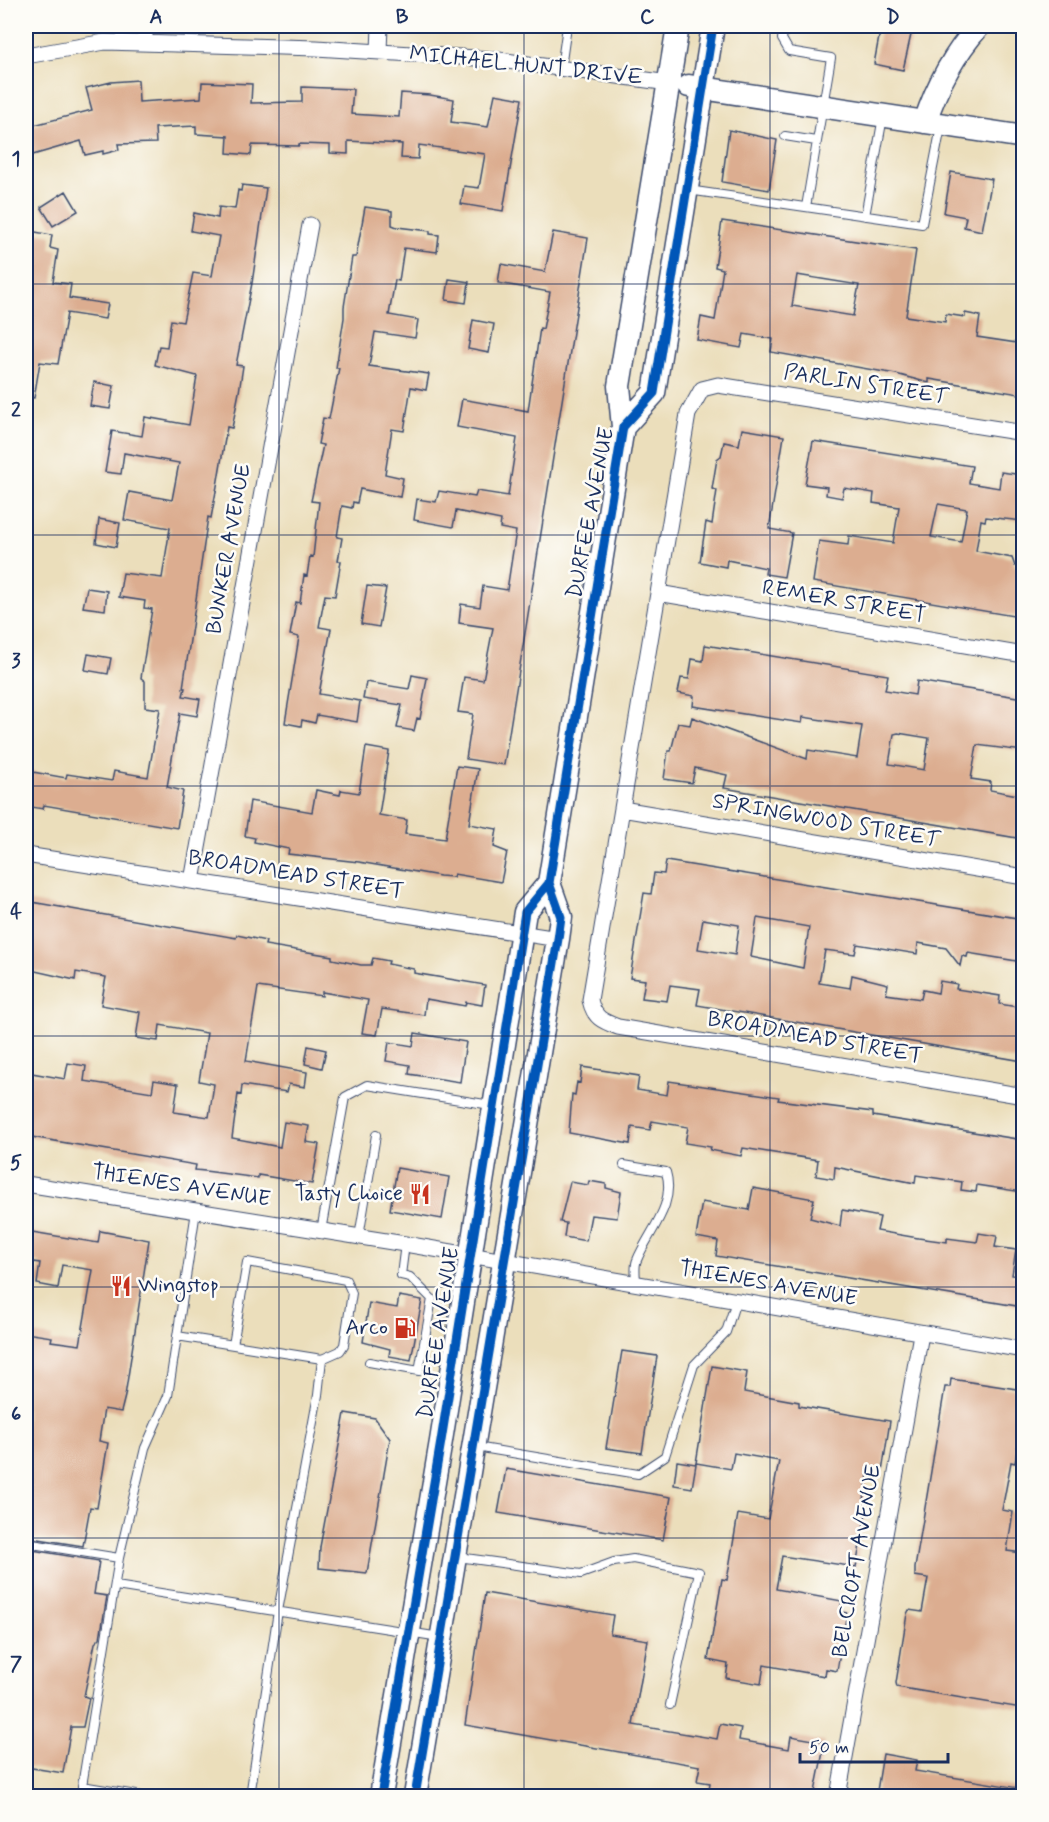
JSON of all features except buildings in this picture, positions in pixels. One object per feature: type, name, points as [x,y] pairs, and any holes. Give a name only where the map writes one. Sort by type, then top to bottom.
[{"type":"main road","name":"DURFEE AVENUE","points":[[415,1797],[506,1262],[558,939],[561,917],[549,883],[623,427],[619,386],[678,26]]},
{"type":"main road","name":"DURFEE AVENUE","points":[[623,427],[654,393],[713,26]]},
{"type":"main road","points":[[934,123],[938,83],[961,46],[979,26]]},
{"type":"main road","name":"MICHAEL HUNT DRIVE","points":[[669,83],[1023,137]]},
{"type":"main road","name":"DURFEE AVENUE","points":[[381,1797],[471,1256],[525,912],[549,883]]},
{"type":"street","points":[[145,26],[145,43]]},
{"type":"street","points":[[379,51],[380,26]]},
{"type":"street","name":"MICHAEL HUNT DRIVE","points":[[26,56],[105,42],[379,51],[492,59],[669,83]]},
{"type":"street","name":"BUNKER AVENUE","points":[[192,881],[310,225]]},
{"type":"street","name":"PARLIN STREET","points":[[658,593],[688,414],[702,389],[718,385],[1023,433]]},
{"type":"street","points":[[622,809],[658,593]]},
{"type":"street","name":"REMER STREET","points":[[658,593],[1023,655]]},
{"type":"street","name":"BROADMEAD STREET","points":[[622,809],[590,1000],[592,1010],[600,1021],[618,1028],[1023,1096]]},
{"type":"street","name":"SPRINGWOOD STREET","points":[[622,809],[1023,877]]},
{"type":"street","name":"BROADMEAD STREET","points":[[26,855],[558,939]]},
{"type":"street","name":"THIENES AVENUE","points":[[26,1185],[405,1244],[1023,1350]]},
{"type":"street","name":"BELCROFT AVENUE","points":[[838,1797],[921,1334]]},
{"type":"lane","points":[[561,68],[567,26]]},
{"type":"lane","points":[[784,26],[782,39],[789,51],[831,58],[806,207]]},
{"type":"lane","points":[[866,216],[884,116]]},
{"type":"lane","points":[[686,190],[922,224],[934,123]]},
{"type":"lane","points":[[785,136],[816,141]]},
{"type":"lane","points":[[321,1231],[341,1107],[345,1097],[356,1089],[367,1085],[495,1106]]},
{"type":"lane","points":[[359,1237],[376,1135]]},
{"type":"lane","points":[[624,1165],[666,1172],[669,1180],[662,1216],[636,1262],[636,1283]]},
{"type":"lane","points":[[142,1797],[82,1786],[119,1558],[145,1448],[168,1396],[196,1211]]},
{"type":"lane","points":[[369,1362],[419,1371],[432,1299],[410,1277],[401,1275],[405,1244]]},
{"type":"lane","points":[[177,1336],[233,1345],[322,1359],[340,1351],[344,1345],[352,1293],[346,1280],[247,1262],[233,1345]]},
{"type":"lane","points":[[475,1446],[638,1474],[665,1456],[694,1365],[726,1332],[736,1301]]},
{"type":"lane","points":[[250,1797],[278,1611],[318,1395],[322,1359]]},
{"type":"lane","points":[[26,1543],[119,1558]]},
{"type":"lane","points":[[456,1556],[581,1574],[614,1562],[633,1559],[699,1572],[670,1705]]},
{"type":"lane","points":[[116,1586],[441,1637]]},
{"type":"cycle path","points":[[415,1796],[558,939],[561,917],[549,883],[623,427],[654,393],[713,26]]},
{"type":"cycle path","points":[[381,1796],[441,1441],[525,912],[549,883]]},
{"type":"place","name":"Tasty Choice","points":[[420,1194]]},
{"type":"place","name":"Wingstop","points":[[121,1286]]},
{"type":"place","name":"Arco","points":[[405,1328]]}]
